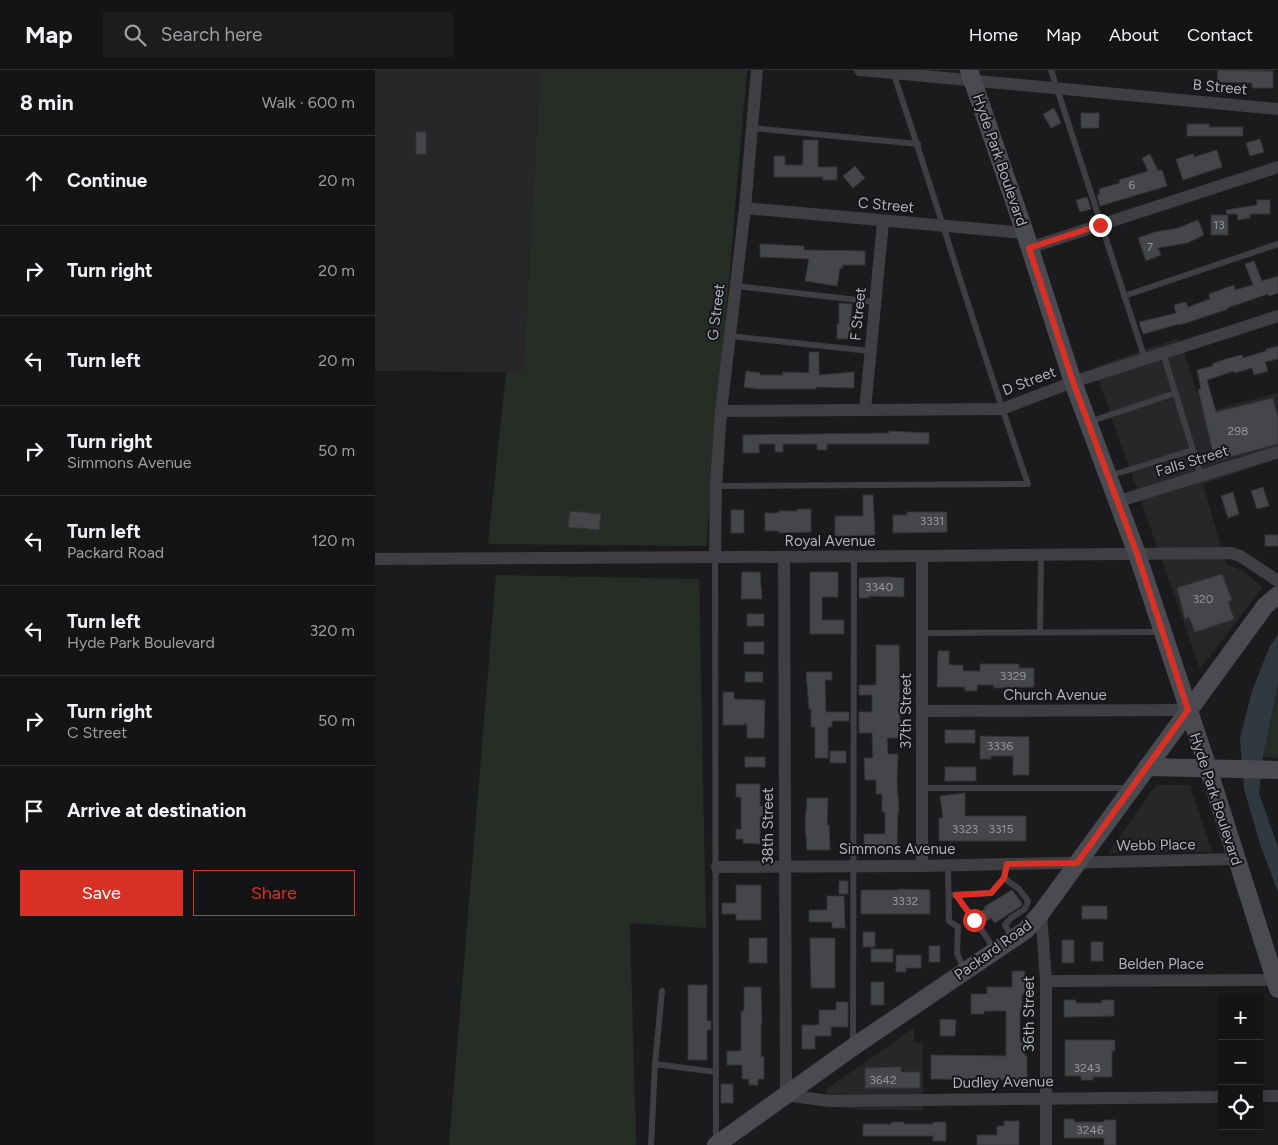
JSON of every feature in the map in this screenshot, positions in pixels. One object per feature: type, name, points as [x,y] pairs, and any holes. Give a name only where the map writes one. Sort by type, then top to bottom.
[{"type":"main road","name":"Hyde Park Boulevard","points":[[971,75],[1073,382],[1116,502],[1137,554],[1277,985]]},
{"type":"main road","name":"Packard Road","points":[[716,1145],[853,1047],[1026,930],[1041,913],[1265,606],[1278,595]]},
{"type":"main road","points":[[1147,767],[1275,770]]},
{"type":"street","name":"G Street","points":[[715,558],[716,486],[721,411],[745,208],[757,70]]},
{"type":"street","name":"B Street","points":[[860,70],[971,75],[1057,88],[1278,109]]},
{"type":"street","name":"C Street","points":[[745,208],[945,227],[1027,241],[1100,225],[1278,167]]},
{"type":"street","name":"F Street","points":[[865,410],[883,222]]},
{"type":"street","name":"D Street","points":[[721,411],[1002,409],[1073,382],[1278,316]]},
{"type":"street","name":"Falls Street","points":[[1116,502],[1278,452]]},
{"type":"street","name":"Royal Avenue","points":[[375,559],[1231,553],[1241,556],[1278,581]]},
{"type":"street","name":"37th Street","points":[[922,556],[922,866]]},
{"type":"street","name":"38th Street","points":[[784,557],[786,1095]]},
{"type":"street","name":"Church Avenue","points":[[923,711],[1188,710]]},
{"type":"street","name":"Webb Place","points":[[1077,863],[1236,859]]},
{"type":"street","name":"Simmons Avenue","points":[[717,866],[922,866],[1077,863]]},
{"type":"street","name":"36th Street","points":[[1041,913],[1046,981],[1046,1145]]},
{"type":"street","name":"Belden Place","points":[[1046,981],[1277,985]]},
{"type":"street","name":"Dudley Avenue","points":[[786,1095],[829,1101],[1218,1097]]},
{"type":"street","points":[[1263,1096],[1278,1096]]},
{"type":"lane","points":[[1051,70],[1145,359]]},
{"type":"lane","points":[[716,486],[1029,484],[1002,409],[945,227],[893,72]]},
{"type":"lane","points":[[752,128],[917,144]]},
{"type":"lane","points":[[1123,296],[1278,244]]},
{"type":"lane","points":[[736,286],[875,302]]},
{"type":"lane","points":[[730,336],[870,351]]},
{"type":"lane","points":[[1163,353],[1201,476]]},
{"type":"lane","points":[[1088,422],[1175,393]]},
{"type":"lane","points":[[1107,477],[1193,450]]},
{"type":"lane","points":[[1040,632],[1041,555]]},
{"type":"lane","points":[[853,557],[853,1047]]},
{"type":"lane","points":[[715,558],[716,1145]]},
{"type":"lane","points":[[922,633],[1162,632]]},
{"type":"lane","points":[[922,788],[1131,788]]},
{"type":"lane","points":[[949,895],[991,893],[1004,878],[1007,864]]},
{"type":"lane","points":[[948,865],[949,921],[958,927],[957,953],[965,972]]},
{"type":"lane","points":[[1004,878],[1019,889],[1028,900],[1025,909],[1011,918],[1005,925],[1013,939]]},
{"type":"lane","points":[[956,895],[974,920]]},
{"type":"lane","points":[[979,926],[996,951]]},
{"type":"lane","points":[[651,1145],[655,1064],[662,991]]},
{"type":"lane","points":[[655,1064],[716,1072]]},
{"type":"shaded area","points":[[375,70],[540,70],[523,372],[375,371]]},
{"type":"shaded area","points":[[540,70],[747,70],[706,546],[488,544],[506,372],[523,372]]},
{"type":"shaded area","points":[[1179,338],[1204,412],[1278,393],[1278,459],[1203,484],[1226,564],[1241,570],[1263,587],[1200,669],[1094,367]]},
{"type":"shaded area","points":[[496,575],[699,579],[706,928],[630,923],[636,1145],[449,1145]]},
{"type":"shaded area","points":[[1278,634],[1278,683],[1263,757],[1259,793],[1278,847],[1278,892],[1260,844],[1244,789],[1240,738],[1252,691],[1269,648]]},
{"type":"shaded area","points":[[1278,683],[1278,758],[1263,757]]},
{"type":"shaded area","points":[[1156,785],[1190,785],[1212,852],[1108,853]]},
{"type":"shaded area","points":[[914,1028],[914,1042],[923,1043],[923,1110],[862,1110],[831,1104],[826,1092],[828,1088]]},
{"type":"building","points":[[1218,70],[1273,71],[1273,88],[1252,88],[1252,83],[1217,82]]},
{"type":"building","points":[[1054,108],[1061,123],[1051,128],[1043,114]]},
{"type":"building","points":[[1081,113],[1099,113],[1099,128],[1081,128]]},
{"type":"building","points":[[1187,124],[1209,124],[1209,127],[1243,127],[1243,136],[1187,136]]},
{"type":"building","points":[[416,132],[426,132],[426,154],[416,154]]},
{"type":"building","points":[[1260,139],[1264,152],[1250,156],[1246,143]]},
{"type":"building","points":[[803,140],[818,140],[818,167],[837,167],[837,180],[823,180],[823,177],[774,177],[774,156],[785,156],[785,165],[803,165]]},
{"type":"building","points":[[1217,150],[1222,167],[1183,180],[1176,159],[1193,154],[1194,157]]},
{"type":"building","points":[[1150,154],[1158,171],[1162,170],[1167,186],[1100,206],[1097,195],[1100,194],[1099,189],[1120,183],[1119,180],[1148,171],[1142,158]]},
{"type":"building","points":[[855,166],[865,178],[853,188],[843,176]]},
{"type":"building","points":[[1087,197],[1091,209],[1080,212],[1076,200]]},
{"type":"building","points":[[1257,200],[1270,200],[1270,214],[1250,214],[1250,218],[1238,220],[1237,214],[1227,214],[1226,210],[1257,205]]},
{"type":"building","points":[[1211,215],[1228,215],[1228,235],[1211,235]]},
{"type":"building","points":[[1198,220],[1204,235],[1187,243],[1158,248],[1161,255],[1146,261],[1138,238],[1155,232],[1178,228]]},
{"type":"building","points":[[760,244],[804,246],[804,250],[865,251],[865,265],[843,265],[843,268],[840,268],[837,286],[805,281],[809,259],[760,257]]},
{"type":"building","points":[[1254,261],[1262,281],[1278,276],[1278,293],[1269,296],[1268,294],[1180,325],[1143,334],[1139,322],[1176,313],[1174,305],[1186,302],[1188,307],[1210,299],[1209,294],[1234,285],[1235,290],[1253,285],[1245,264]]},
{"type":"building","points":[[839,303],[852,304],[850,339],[837,339]]},
{"type":"building","points":[[1278,346],[1278,359],[1265,362],[1268,371],[1254,375],[1252,368],[1235,373],[1234,371],[1207,380],[1216,412],[1273,398],[1278,418],[1278,444],[1215,461],[1198,389],[1201,389],[1197,370],[1213,366],[1212,364],[1226,359],[1242,355],[1243,358]]},
{"type":"building","points":[[809,352],[819,352],[819,375],[854,372],[854,388],[758,389],[744,387],[746,371],[760,373],[760,375],[783,375],[783,372],[809,373]]},
{"type":"building","points":[[889,431],[929,433],[929,444],[827,444],[827,450],[817,450],[817,444],[783,444],[783,452],[775,452],[775,444],[759,444],[759,453],[743,453],[743,435],[889,433]]},
{"type":"building","points":[[1263,487],[1269,506],[1257,509],[1251,491]]},
{"type":"building","points":[[1233,492],[1239,514],[1228,518],[1221,496]]},
{"type":"building","points":[[863,495],[873,495],[875,535],[835,536],[835,516],[863,516]]},
{"type":"building","points":[[797,509],[811,509],[811,532],[779,533],[779,531],[765,531],[765,513],[797,511]]},
{"type":"building","points":[[731,510],[744,510],[744,533],[731,533]]},
{"type":"building","points":[[570,511],[601,514],[599,530],[568,527]]},
{"type":"building","points":[[907,512],[947,512],[947,532],[893,533],[893,515],[907,515]]},
{"type":"building","points":[[1265,535],[1278,535],[1278,546],[1265,546]]},
{"type":"building","points":[[742,572],[760,572],[762,599],[741,599]]},
{"type":"building","points":[[810,572],[838,572],[838,597],[822,597],[822,620],[844,620],[844,634],[810,634]]},
{"type":"building","points":[[1222,574],[1232,600],[1228,602],[1234,619],[1195,632],[1189,617],[1185,619],[1177,588]]},
{"type":"building","points":[[859,578],[904,578],[904,597],[869,596],[869,598],[859,598]]},
{"type":"building","points":[[747,614],[764,614],[764,626],[747,626]]},
{"type":"building","points":[[744,642],[764,642],[764,654],[744,654]]},
{"type":"building","points":[[876,645],[899,645],[900,726],[903,726],[903,738],[887,738],[888,754],[898,754],[899,812],[897,850],[879,850],[879,845],[864,845],[864,834],[885,834],[885,812],[882,812],[882,794],[876,794],[876,780],[865,780],[864,758],[873,758],[872,733],[859,733],[859,712],[872,712],[872,695],[859,695],[859,685],[876,685]]},
{"type":"building","points":[[938,651],[949,651],[949,665],[963,665],[963,671],[980,671],[980,664],[1019,664],[1019,668],[1034,668],[1034,687],[994,688],[994,685],[977,685],[977,691],[965,691],[965,687],[937,687]]},
{"type":"building","points":[[745,672],[763,672],[763,682],[745,682]]},
{"type":"building","points":[[806,672],[832,672],[832,680],[825,680],[826,712],[849,712],[849,721],[832,721],[832,727],[828,727],[828,758],[815,758],[815,727],[811,727],[811,709],[809,709]]},
{"type":"building","points":[[723,692],[734,692],[734,699],[765,700],[764,738],[747,738],[747,725],[745,725],[745,722],[744,725],[723,725]]},
{"type":"building","points":[[945,730],[975,730],[975,743],[945,743]]},
{"type":"building","points":[[980,736],[1029,737],[1029,775],[1013,775],[1013,756],[991,756],[991,759],[980,759]]},
{"type":"building","points":[[830,751],[846,751],[846,763],[830,763]]},
{"type":"building","points":[[745,757],[765,757],[765,767],[745,767]]},
{"type":"building","points":[[945,767],[976,767],[976,781],[945,781]]},
{"type":"building","points":[[736,784],[760,784],[760,806],[763,806],[763,818],[760,818],[760,844],[743,843],[743,839],[736,839],[736,829],[741,830],[741,797],[736,797]]},
{"type":"building","points":[[965,793],[965,816],[1026,816],[1026,841],[939,841],[939,818],[943,818],[940,796]]},
{"type":"building","points":[[807,798],[828,798],[827,825],[829,825],[830,850],[807,850],[805,825]]},
{"type":"building","points":[[839,881],[848,881],[848,894],[839,894]]},
{"type":"building","points":[[736,885],[761,885],[761,920],[736,920],[736,914],[722,914],[722,903],[736,903]]},
{"type":"building","points":[[861,890],[930,890],[930,914],[861,914]]},
{"type":"building","points":[[1012,890],[1022,903],[1021,906],[995,923],[991,918],[983,923],[979,921],[976,914]]},
{"type":"building","points":[[827,896],[844,896],[845,928],[832,928],[832,922],[809,922],[809,910],[827,910]]},
{"type":"building","points":[[1082,906],[1107,906],[1107,919],[1082,919]]},
{"type":"building","points":[[863,932],[875,932],[875,947],[863,947]]},
{"type":"building","points":[[749,938],[767,938],[767,963],[749,963]]},
{"type":"building","points":[[810,938],[835,938],[835,988],[811,988]]},
{"type":"building","points":[[1062,940],[1074,940],[1074,963],[1062,963]]},
{"type":"building","points":[[1091,942],[1103,942],[1103,961],[1091,961]]},
{"type":"building","points":[[929,946],[940,946],[940,962],[929,962]]},
{"type":"building","points":[[871,949],[893,949],[893,962],[871,962]]},
{"type":"building","points":[[896,955],[921,955],[921,968],[906,968],[906,972],[896,972]]},
{"type":"building","points":[[1012,971],[1025,971],[1025,994],[1022,994],[1022,1009],[1020,1009],[1020,1042],[1025,1042],[1027,1080],[931,1079],[931,1055],[1006,1056],[1006,1011],[984,1011],[984,1014],[971,1014],[971,994],[987,994],[987,987],[1012,987]]},
{"type":"building","points":[[871,982],[884,982],[884,1005],[871,1005]]},
{"type":"building","points":[[688,985],[707,985],[707,1021],[711,1021],[711,1030],[707,1030],[707,1060],[688,1060]]},
{"type":"building","points":[[744,987],[761,987],[761,1057],[764,1057],[764,1079],[758,1079],[758,1085],[749,1085],[749,1079],[742,1079],[742,1065],[727,1065],[727,1051],[741,1051],[741,1011],[744,1011]]},
{"type":"building","points":[[1064,1000],[1076,1000],[1076,1003],[1102,1003],[1102,1000],[1114,1000],[1114,1016],[1064,1017]]},
{"type":"building","points":[[836,1002],[848,1002],[848,1027],[831,1027],[831,1036],[815,1036],[815,1049],[802,1049],[802,1025],[819,1025],[819,1010],[836,1010]]},
{"type":"building","points":[[940,1019],[956,1020],[955,1036],[940,1036]]},
{"type":"building","points":[[1065,1040],[1115,1040],[1115,1051],[1112,1051],[1112,1077],[1093,1077],[1093,1080],[1081,1080],[1081,1076],[1065,1076]]},
{"type":"building","points":[[901,1067],[901,1072],[920,1072],[920,1088],[865,1088],[865,1068]]},
{"type":"building","points":[[721,1084],[733,1084],[733,1103],[721,1103]]},
{"type":"building","points":[[1064,1119],[1074,1119],[1074,1122],[1116,1120],[1116,1145],[1104,1145],[1104,1138],[1064,1138]]},
{"type":"building","points":[[1004,1121],[1019,1121],[1019,1145],[977,1145],[977,1135],[997,1135],[997,1126],[1004,1126]]},
{"type":"building","points":[[891,1122],[933,1124],[933,1122],[946,1122],[946,1141],[933,1141],[933,1136],[863,1136],[863,1124],[891,1124]]},
{"type":"route","points":[[974,920],[956,895],[991,893],[1004,878],[1007,864],[1077,863],[1188,710],[1137,554],[1116,502],[1073,382],[1029,248],[1100,225]]}]
